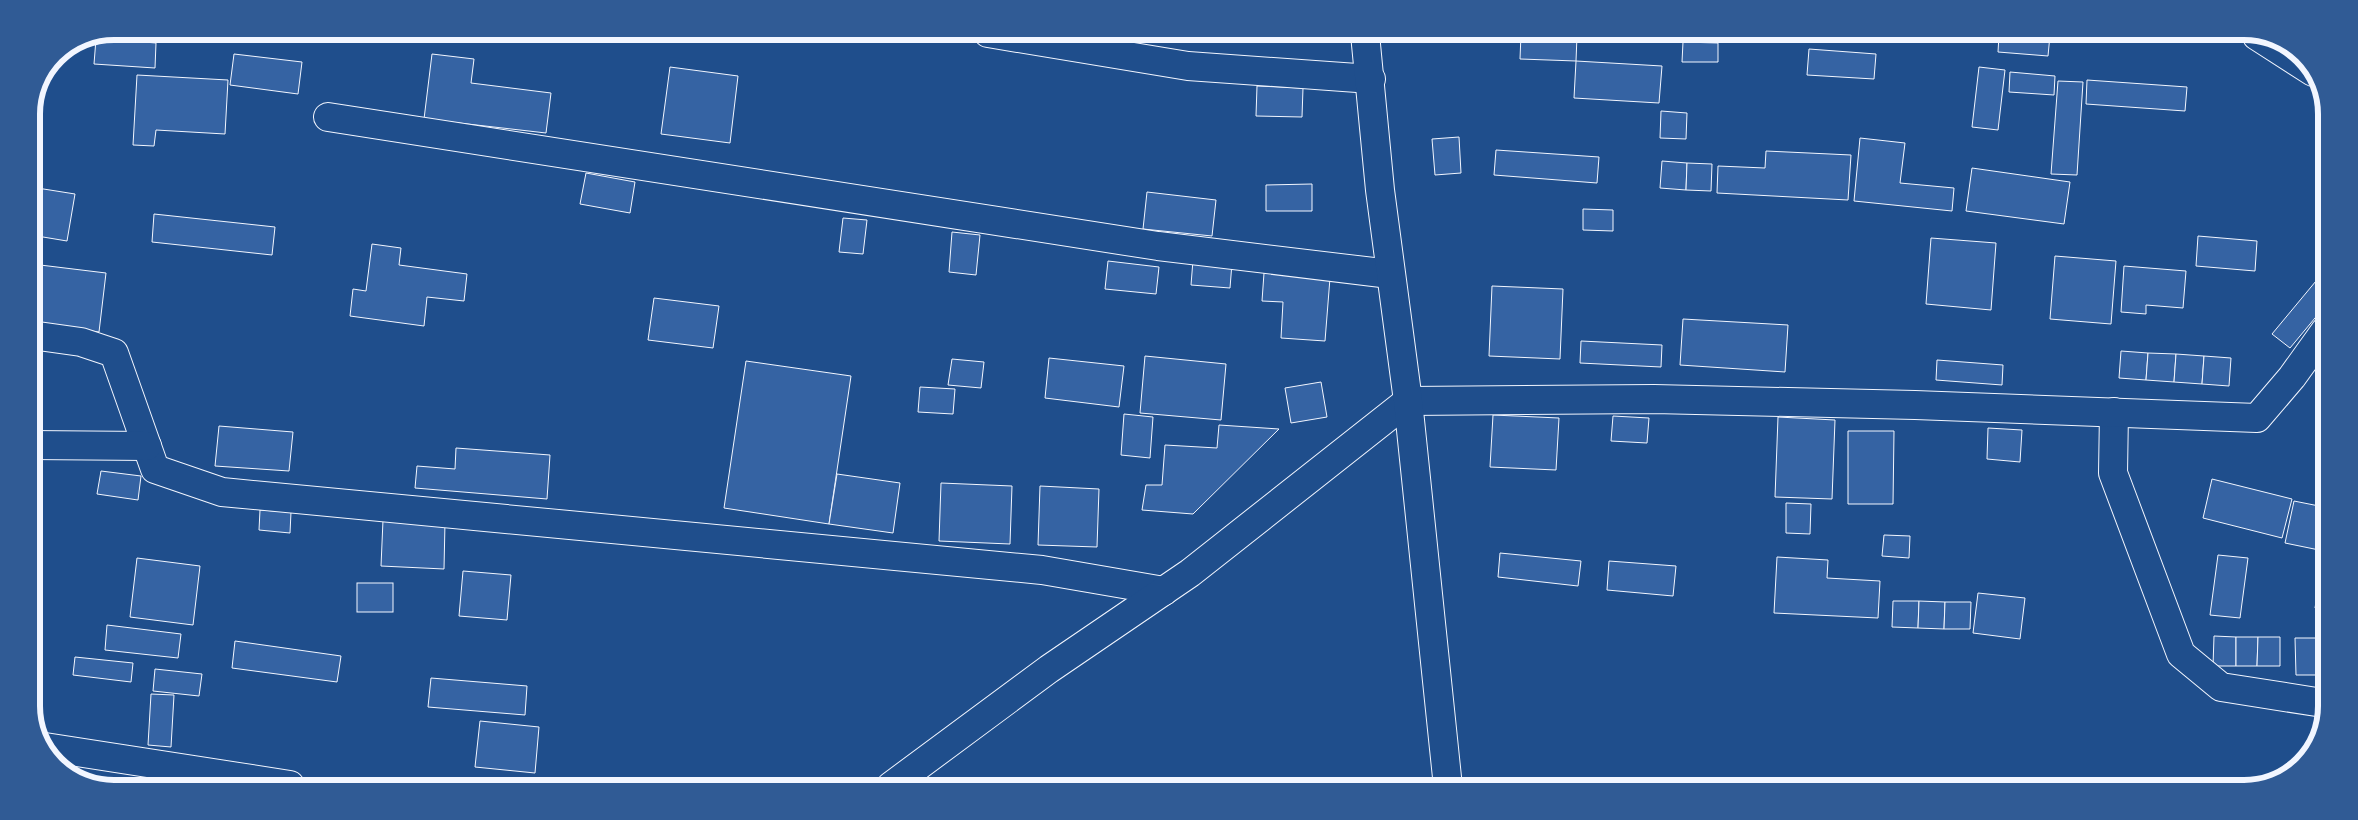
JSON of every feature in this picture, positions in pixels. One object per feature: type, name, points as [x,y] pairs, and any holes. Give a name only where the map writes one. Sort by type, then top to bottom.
[{"type":"street","points":[[1030,40],[1188,66],[1371,79]]},
{"type":"street","points":[[1366,40],[1371,79],[1380,190],[1408,401],[1447,780]]},
{"type":"street","points":[[2273,46],[2293,59]]},
{"type":"street","points":[[328,117],[1158,246],[1390,274]]},
{"type":"street","points":[[40,336],[81,342],[114,353],[155,469],[222,492],[1042,570],[1164,591]]},
{"type":"street","points":[[899,780],[1049,669],[1190,573],[1408,401],[1654,399],[2257,418],[2292,377],[2318,340]]},
{"type":"street","points":[[2114,412],[2113,473],[2181,654],[2221,687],[2318,701]]},
{"type":"street","points":[[40,445],[146,446]]},
{"type":"street","points":[[53,748],[258,780]]},
{"type":"building","points":[[119,40],[156,43],[155,68],[94,64],[96,43],[100,41]]},
{"type":"building","points":[[1521,40],[1577,40],[1576,61],[1520,59]]},
{"type":"building","points":[[1999,40],[2050,40],[2048,56],[1998,52]]},
{"type":"building","points":[[1683,42],[1718,43],[1718,62],[1682,62]]},
{"type":"building","points":[[1809,49],[1876,54],[1874,79],[1807,75]]},
{"type":"building","points":[[234,54],[302,62],[298,94],[230,85]]},
{"type":"building","points":[[432,54],[474,59],[471,83],[551,93],[546,133],[424,119]]},
{"type":"building","points":[[1576,61],[1662,66],[1659,103],[1574,98]]},
{"type":"building","points":[[670,67],[738,76],[730,143],[661,134]]},
{"type":"building","points":[[1979,67],[2005,70],[1998,130],[1972,127]]},
{"type":"building","points":[[2010,72],[2055,76],[2054,95],[2009,92]]},
{"type":"building","points":[[137,75],[228,80],[225,134],[156,130],[154,146],[133,145]]},
{"type":"building","points":[[2087,80],[2187,87],[2185,111],[2086,104]]},
{"type":"building","points":[[2058,81],[2083,82],[2077,175],[2051,174]]},
{"type":"building","points":[[1257,86],[1303,88],[1302,117],[1256,116]]},
{"type":"building","points":[[1661,111],[1687,113],[1686,139],[1660,138]]},
{"type":"building","points":[[1459,137],[1461,173],[1435,175],[1432,139]]},
{"type":"building","points":[[1860,138],[1905,143],[1900,183],[1954,188],[1952,211],[1854,201]]},
{"type":"building","points":[[1496,150],[1599,157],[1597,183],[1494,175]]},
{"type":"building","points":[[1766,151],[1851,155],[1848,200],[1717,193],[1718,166],[1765,168]]},
{"type":"building","points":[[1662,161],[1687,163],[1686,190],[1660,188]]},
{"type":"building","points":[[1687,163],[1712,164],[1711,191],[1686,190]]},
{"type":"building","points":[[1972,168],[2070,182],[2064,224],[1966,211]]},
{"type":"building","points":[[586,173],[635,182],[630,213],[580,204]]},
{"type":"building","points":[[1312,184],[1312,211],[1266,211],[1266,185]]},
{"type":"building","points":[[40,188],[75,194],[67,241],[40,236]]},
{"type":"building","points":[[1147,192],[1216,200],[1212,236],[1143,229]]},
{"type":"building","points":[[1583,209],[1613,210],[1613,231],[1583,230]]},
{"type":"building","points":[[154,214],[275,227],[272,255],[152,242]]},
{"type":"building","points":[[843,218],[867,220],[863,254],[839,252]]},
{"type":"building","points":[[952,232],[980,235],[976,275],[949,272]]},
{"type":"building","points":[[2198,236],[2257,241],[2255,271],[2196,266]]},
{"type":"building","points":[[1931,238],[1996,243],[1991,310],[1926,304]]},
{"type":"building","points":[[372,244],[401,248],[399,265],[467,274],[464,301],[427,297],[424,326],[350,316],[353,289],[366,291]]},
{"type":"building","points":[[2055,256],[2116,261],[2111,324],[2050,319]]},
{"type":"building","points":[[1193,260],[1232,263],[1230,288],[1191,285]]},
{"type":"building","points":[[1108,261],[1159,267],[1156,294],[1105,289]]},
{"type":"building","points":[[40,265],[106,273],[99,332],[40,325]]},
{"type":"building","points":[[2124,266],[2186,271],[2183,308],[2146,305],[2146,314],[2121,312]]},
{"type":"building","points":[[1264,273],[1330,278],[1325,341],[1281,338],[1283,302],[1262,301]]},
{"type":"building","points":[[2316,281],[2318,283],[2318,314],[2290,348],[2272,334]]},
{"type":"building","points":[[1492,286],[1563,289],[1560,359],[1489,356]]},
{"type":"building","points":[[654,298],[719,306],[713,348],[648,340]]},
{"type":"building","points":[[1683,319],[1788,325],[1785,372],[1680,365]]},
{"type":"building","points":[[1581,341],[1662,345],[1661,367],[1580,363]]},
{"type":"building","points":[[2121,351],[2148,353],[2146,380],[2119,378]]},
{"type":"building","points":[[2148,353],[2176,354],[2174,382],[2146,380]]},
{"type":"building","points":[[2176,354],[2204,356],[2202,384],[2174,382]]},
{"type":"building","points":[[1145,356],[1226,364],[1221,420],[1140,413]]},
{"type":"building","points":[[2204,356],[2231,358],[2229,386],[2202,384]]},
{"type":"building","points":[[1049,358],[1124,366],[1119,407],[1045,398]]},
{"type":"building","points":[[952,359],[984,362],[981,388],[948,385]]},
{"type":"building","points":[[1937,360],[2003,365],[2002,385],[1936,380]]},
{"type":"building","points":[[746,361],[851,376],[829,524],[724,508]]},
{"type":"building","points":[[1321,382],[1327,417],[1291,423],[1285,388]]},
{"type":"building","points":[[920,387],[955,389],[953,414],[918,412]]},
{"type":"building","points":[[1124,414],[1153,417],[1150,458],[1121,455]]},
{"type":"building","points":[[1493,415],[1559,418],[1556,470],[1490,467]]},
{"type":"building","points":[[1613,416],[1649,418],[1647,443],[1611,441]]},
{"type":"building","points":[[1778,417],[1835,420],[1832,499],[1775,497]]},
{"type":"building","points":[[1219,425],[1279,429],[1193,514],[1142,510],[1146,485],[1162,485],[1165,445],[1217,448]]},
{"type":"building","points":[[219,426],[293,432],[289,471],[215,466]]},
{"type":"building","points":[[1988,428],[2022,430],[2020,462],[1987,459]]},
{"type":"building","points":[[1848,431],[1894,431],[1893,504],[1848,504]]},
{"type":"building","points":[[456,448],[550,455],[547,499],[415,488],[417,466],[455,469]]},
{"type":"building","points":[[101,471],[141,476],[138,500],[97,494]]},
{"type":"building","points":[[837,474],[900,483],[893,533],[829,524]]},
{"type":"building","points":[[2212,479],[2292,499],[2282,538],[2203,518]]},
{"type":"building","points":[[941,483],[1012,486],[1010,544],[939,541]]},
{"type":"building","points":[[1040,486],[1099,489],[1097,547],[1038,545]]},
{"type":"building","points":[[2294,501],[2318,506],[2318,550],[2285,543]]},
{"type":"building","points":[[1786,503],[1811,504],[1810,534],[1786,533]]},
{"type":"building","points":[[260,510],[291,512],[290,533],[259,530]]},
{"type":"building","points":[[383,520],[445,522],[444,569],[381,566]]},
{"type":"building","points":[[1884,535],[1910,536],[1909,558],[1882,556]]},
{"type":"building","points":[[1500,553],[1581,561],[1578,586],[1498,577]]},
{"type":"building","points":[[2218,555],[2248,558],[2240,618],[2210,615]]},
{"type":"building","points":[[1777,557],[1828,560],[1827,578],[1880,581],[1878,618],[1774,613]]},
{"type":"building","points":[[137,558],[200,566],[193,625],[130,617]]},
{"type":"building","points":[[1609,561],[1676,566],[1673,596],[1607,590]]},
{"type":"building","points":[[463,571],[511,575],[507,620],[459,616]]},
{"type":"building","points":[[357,583],[393,583],[393,612],[357,612]]},
{"type":"building","points":[[2318,590],[2318,609],[2315,608]]},
{"type":"building","points":[[1978,593],[2025,598],[2020,639],[1973,633]]},
{"type":"building","points":[[1893,601],[1919,601],[1918,628],[1892,627]]},
{"type":"building","points":[[1919,601],[1945,602],[1944,629],[1918,628]]},
{"type":"building","points":[[1945,602],[1971,602],[1970,629],[1944,629]]},
{"type":"building","points":[[107,625],[181,634],[178,658],[105,650]]},
{"type":"building","points":[[2214,636],[2236,637],[2236,666],[2213,666]]},
{"type":"building","points":[[2236,637],[2258,637],[2257,666],[2236,666]]},
{"type":"building","points":[[2258,637],[2280,637],[2280,666],[2257,666]]},
{"type":"building","points":[[2295,638],[2318,638],[2318,675],[2296,675]]},
{"type":"building","points":[[235,641],[341,656],[337,682],[232,668]]},
{"type":"building","points":[[75,657],[133,663],[131,682],[73,675]]},
{"type":"building","points":[[155,669],[202,674],[199,696],[153,691]]},
{"type":"building","points":[[431,678],[527,686],[525,715],[428,707]]},
{"type":"building","points":[[151,694],[174,695],[171,747],[148,745]]},
{"type":"building","points":[[480,721],[539,727],[535,773],[475,767]]}]
